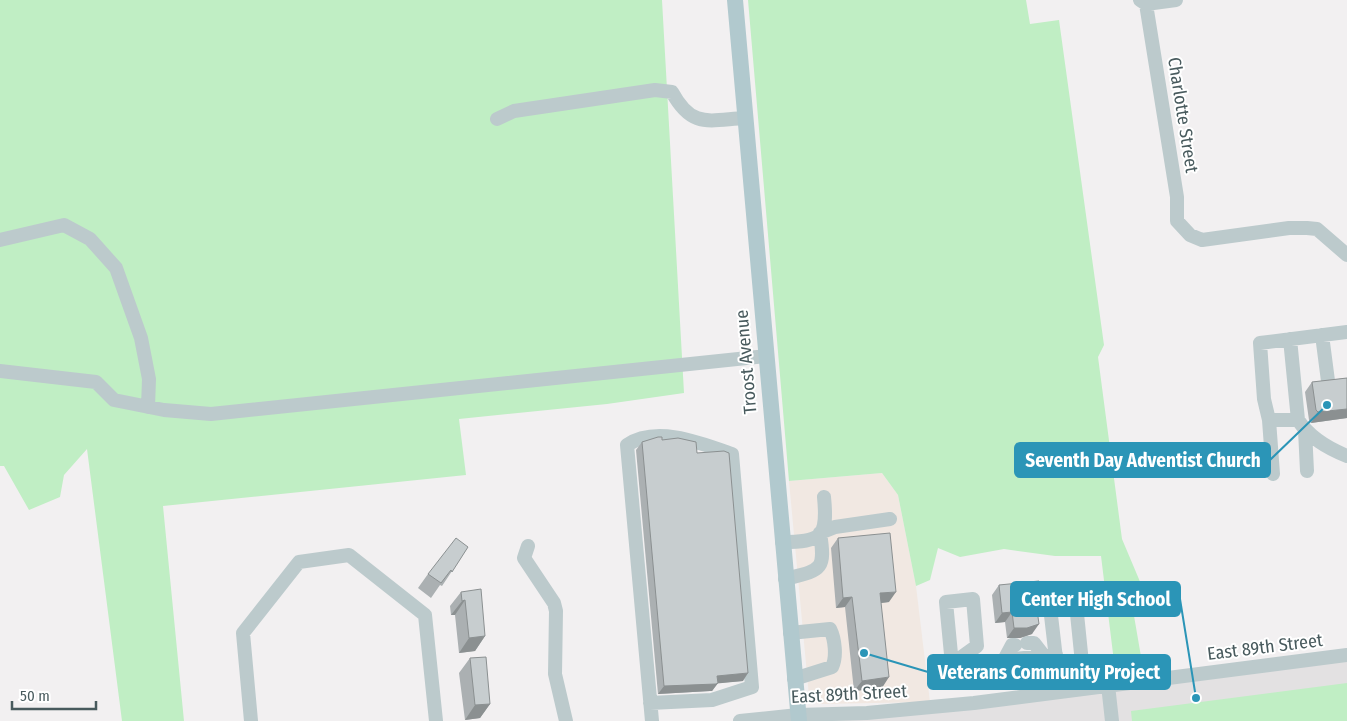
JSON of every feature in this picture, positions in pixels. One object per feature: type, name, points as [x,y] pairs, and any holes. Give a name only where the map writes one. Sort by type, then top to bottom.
[{"type":"main road","name":"Troost Avenue","points":[[735,0],[798,718]]},
{"type":"street","points":[[1143,2],[1176,0]]},
{"type":"street","name":"Charlotte Street","points":[[1143,2],[1177,197],[1177,221],[1190,235],[1202,240],[1289,228],[1317,229],[1347,255]]},
{"type":"street","points":[[497,119],[514,111],[655,90],[672,92],[681,108],[695,119],[745,118]]},
{"type":"street","points":[[0,240],[64,226],[90,238],[116,268],[141,338],[149,379],[148,407]]},
{"type":"street","points":[[1273,474],[1264,399],[1260,343],[1347,332]]},
{"type":"street","points":[[1322,335],[1328,381]]},
{"type":"street","points":[[1290,339],[1307,471]]},
{"type":"street","points":[[0,371],[96,382],[114,400],[148,407],[211,414],[766,356]]},
{"type":"street","points":[[1268,420],[1302,425],[1329,448],[1347,456]]},
{"type":"street","points":[[650,703],[712,700],[752,687],[732,454],[686,438],[638,437],[627,445],[650,703],[652,721]]},
{"type":"street","points":[[785,579],[809,573],[822,563],[824,557],[820,533],[826,521],[824,497]]},
{"type":"street","points":[[782,542],[806,542],[820,533],[835,527],[890,519]]},
{"type":"street","points":[[528,546],[524,558],[554,602],[556,610],[555,674],[566,721]]},
{"type":"street","points":[[251,721],[243,633],[299,562],[349,555],[425,615],[436,721]]},
{"type":"street","points":[[952,664],[953,675],[988,672],[1004,660],[1012,645],[1034,643],[1050,655],[1058,667],[1082,664],[1076,604],[1050,607],[1050,655]]},
{"type":"street","points":[[790,633],[830,629],[834,646],[835,660],[832,667],[794,679]]},
{"type":"street","points":[[1004,660],[1050,655]]},
{"type":"street","name":"East 89th Street","points":[[740,721],[867,713],[974,703],[1347,655]]},
{"type":"street","points":[[1067,667],[1069,690]]},
{"type":"street","points":[[1108,685],[1112,721]]},
{"type":"shaded area","points":[[882,473],[898,495],[916,586],[930,702],[819,704],[813,702],[809,696],[789,481]]},
{"type":"shaded area","points":[[1347,660],[1347,721],[812,721]]},
{"type":"green space","points":[[0,0],[662,0],[684,393],[607,404],[459,419],[466,475],[163,506],[184,721],[122,721],[87,449],[64,475],[60,497],[29,510],[4,466],[0,466]]},
{"type":"green space","points":[[748,0],[1026,0],[1030,24],[1059,20],[1104,345],[1098,357],[1122,539],[1141,584],[1133,610],[1144,674],[1116,678],[1101,556],[1055,556],[1004,549],[960,557],[938,548],[930,580],[916,586],[898,495],[882,473],[789,481]]},
{"type":"green space","points":[[1347,683],[1347,721],[1132,721],[1131,711]]},
{"type":"building","points":[[1347,378],[1347,409],[1318,412],[1316,410],[1312,382]]},
{"type":"building","points":[[662,437],[662,440],[678,438],[696,442],[697,453],[724,451],[729,453],[748,673],[717,676],[718,683],[716,684],[664,686],[642,442]]},
{"type":"building","points":[[890,533],[896,592],[880,593],[889,677],[862,681],[852,597],[843,598],[838,538]]},
{"type":"building","points":[[456,538],[468,547],[452,572],[451,570],[441,583],[428,574]]},
{"type":"building","points":[[1039,581],[1042,609],[1037,610],[1039,624],[1027,628],[1014,628],[1012,612],[1002,613],[999,585]]},
{"type":"building","points":[[481,589],[485,636],[469,638],[465,600],[462,601],[461,592]]},
{"type":"building","points":[[486,657],[490,704],[475,705],[470,658]]},
{"type":"place","name":"Seventh Day Adventist Church","points":[[1327,405]]},
{"type":"place","name":"Veterans Community Project","points":[[864,653]]},
{"type":"place","name":"Center High School","points":[[1196,698]]}]
